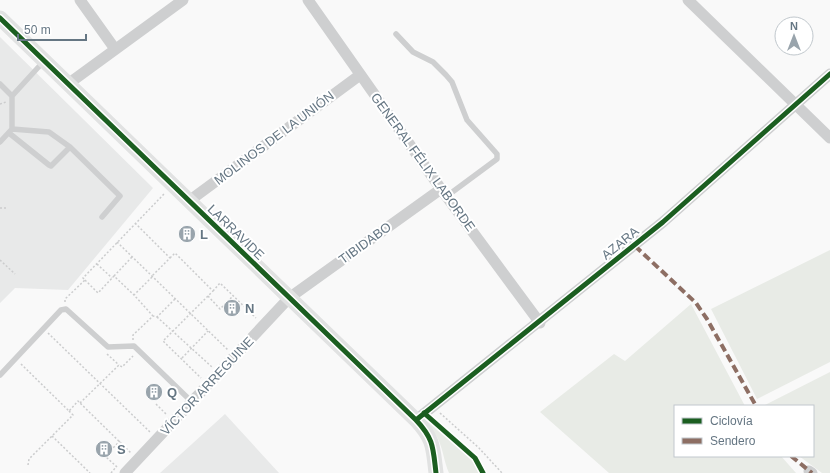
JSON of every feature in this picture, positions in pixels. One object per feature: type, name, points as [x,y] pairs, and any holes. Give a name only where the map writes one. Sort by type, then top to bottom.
[{"type":"street","points":[[80,0],[115,49]]},
{"type":"street","points":[[68,84],[184,0]]},
{"type":"street","name":"GENERAL FÉLIX LABORDE","points":[[308,0],[444,192],[540,323]]},
{"type":"street","points":[[688,0],[796,103],[830,138]]},
{"type":"street","name":"LARRAVIDE","points":[[0,18],[172,186],[416,420],[431,439],[435,452],[436,473]]},
{"type":"street","name":"AZARA","points":[[416,420],[540,323],[663,222],[830,74]]},
{"type":"street","name":"MOLINOS DE LA UNIÓN","points":[[189,201],[360,75]]},
{"type":"street","name":"TIBIDABO","points":[[289,298],[444,192]]},
{"type":"street","name":"VÍCTOR ARREGUINE","points":[[121,470],[138,459],[289,298]]},
{"type":"lane","name":"TIBIDABO","points":[[396,34],[413,52],[433,62],[452,82],[468,120],[497,154],[497,159],[444,192]]},
{"type":"lane","points":[[0,142],[10,131],[12,96],[44,61]]},
{"type":"lane","points":[[0,84],[12,96]]},
{"type":"lane","points":[[10,131],[49,132],[70,147],[120,196],[102,217]]},
{"type":"lane","points":[[10,131],[51,166],[70,147]]},
{"type":"lane","points":[[0,375],[63,309],[69,310],[108,347],[113,348],[132,345],[192,402]]},
{"type":"path","points":[[63,309],[65,299],[85,280],[83,278],[172,186]]},
{"type":"path","points":[[0,208],[6,208]]},
{"type":"path","points":[[135,223],[170,258]]},
{"type":"path","points":[[117,242],[234,356]]},
{"type":"path","points":[[134,295],[175,253],[213,291]]},
{"type":"path","points":[[85,280],[98,293],[132,257]]},
{"type":"path","points":[[0,260],[15,274]]},
{"type":"path","points":[[97,264],[112,278]]},
{"type":"path","points":[[114,276],[153,316],[191,349],[195,350],[218,374]]},
{"type":"path","points":[[208,385],[163,341],[220,283],[263,326]]},
{"type":"path","points":[[208,296],[220,309],[233,296]]},
{"type":"path","points":[[157,318],[175,299]]},
{"type":"path","points":[[132,345],[134,335],[153,316]]},
{"type":"path","points":[[44,329],[158,438]]},
{"type":"path","points":[[181,359],[208,331]]},
{"type":"path","points":[[69,411],[78,401],[80,403],[119,365],[122,367],[138,350]]},
{"type":"path","points":[[15,359],[73,415],[29,459],[28,466]]},
{"type":"path","points":[[80,403],[138,459]]},
{"type":"path","points":[[156,404],[174,421]]},
{"type":"path","points":[[432,406],[479,448],[502,473]]},
{"type":"path","points":[[52,436],[90,473]]},
{"type":"path","points":[[120,441],[105,456],[121,470]]},
{"type":"shaded area","points":[[0,37],[153,188],[68,290],[15,288],[0,303]]},
{"type":"shaded area","points":[[830,250],[830,362],[757,399],[711,309]]},
{"type":"shaded area","points":[[691,304],[744,405],[674,405],[674,457],[782,457],[796,473],[609,473],[540,412],[614,354],[625,361]]},
{"type":"shaded area","points":[[830,372],[830,473],[822,473],[800,457],[814,457],[814,405],[765,405]]},
{"type":"shaded area","points":[[225,414],[279,473],[160,473]]},
{"type":"shaded area","points":[[429,420],[475,463],[480,473],[449,473],[439,441],[427,421]]},
{"type":"marked path","points":[[635,246],[696,303],[707,319],[755,405]]},
{"type":"marked path","points":[[792,457],[812,473]]},
{"type":"cycle path","points":[[0,18],[416,420],[432,444],[436,473]]},
{"type":"cycle path","points":[[416,420],[663,222],[830,74]]},
{"type":"cycle path","points":[[424,413],[475,458],[483,473]]},
{"type":"place","name":"L","points":[[187,234]]},
{"type":"place","name":"N","points":[[232,308]]},
{"type":"place","name":"Q","points":[[154,392]]},
{"type":"place","name":"S","points":[[104,449]]}]
